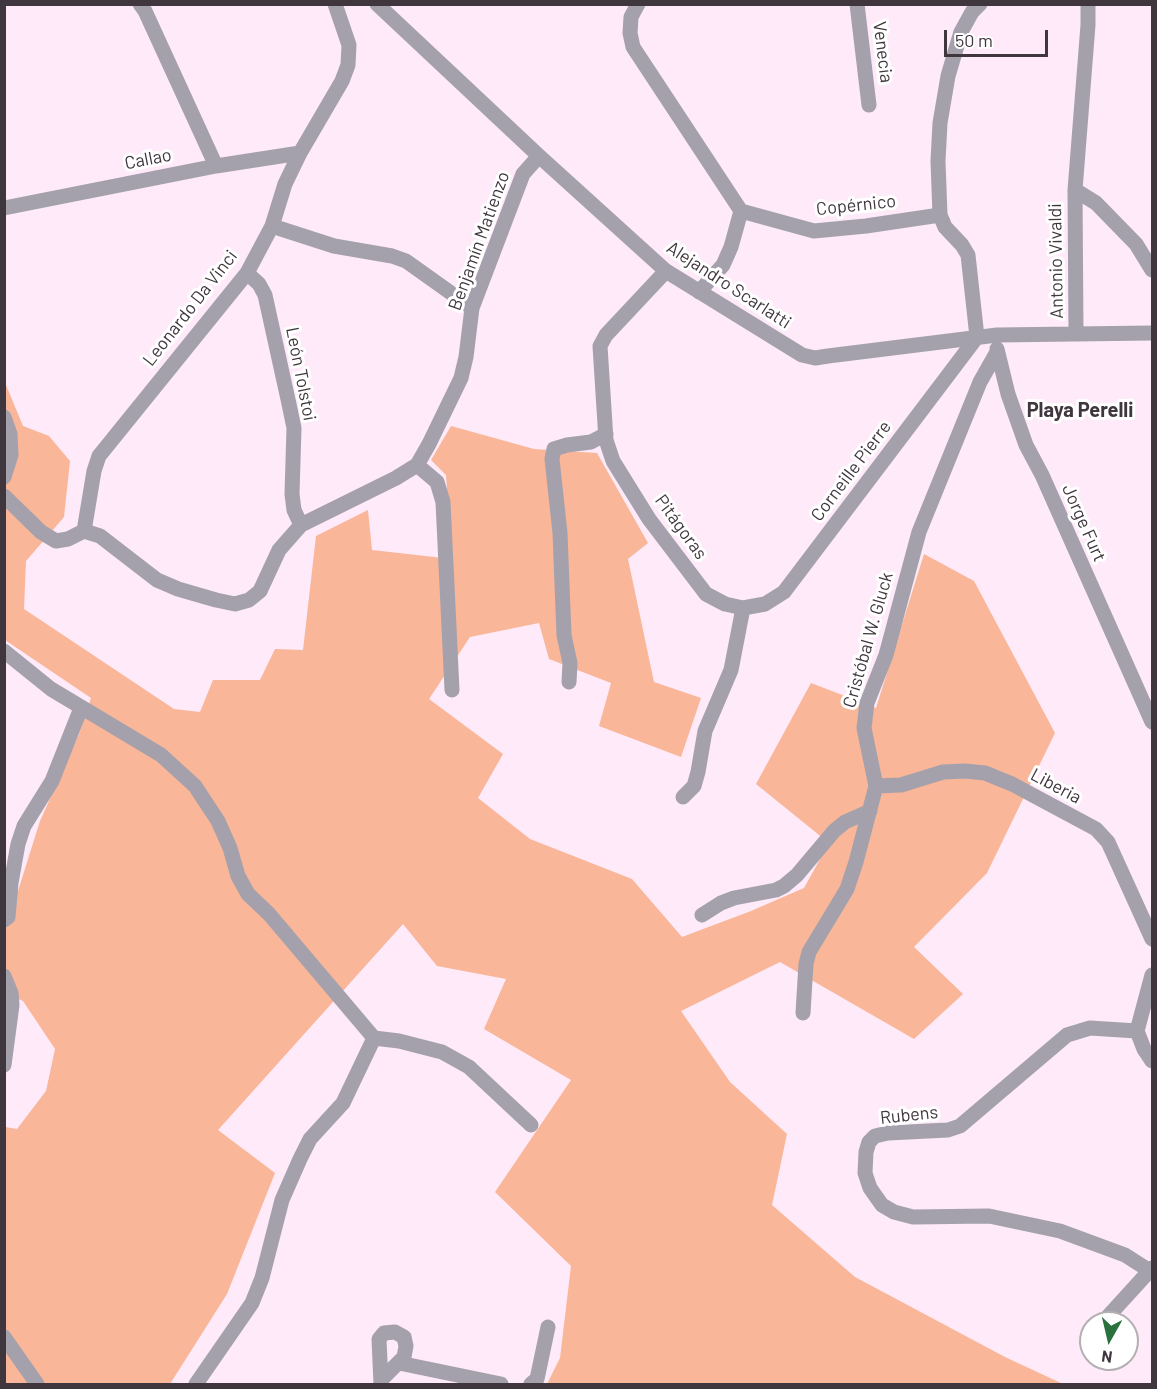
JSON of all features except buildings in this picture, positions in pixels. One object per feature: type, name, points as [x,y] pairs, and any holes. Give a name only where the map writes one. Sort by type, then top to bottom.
[{"type":"street","points":[[140,4],[216,166]]},
{"type":"street","name":"Leonardo Da Vinci","points":[[84,531],[94,471],[99,456],[247,273],[272,226],[285,184],[300,153],[342,81],[348,65],[349,45],[335,4]]},
{"type":"street","name":"Alejandro Scarlatti","points":[[377,4],[666,271],[802,356],[822,357],[977,336],[1152,333]]},
{"type":"street","points":[[638,4],[631,17],[630,33],[633,47],[741,211],[732,248],[723,266],[699,292]]},
{"type":"street","name":"Venecia","points":[[857,4],[870,105]]},
{"type":"street","points":[[977,336],[968,255],[945,227],[940,215],[938,161],[940,123],[948,76],[961,32],[972,12],[980,4]]},
{"type":"street","name":"Antonio Vivaldi","points":[[1076,333],[1075,190],[1088,4]]},
{"type":"street","name":"Callao","points":[[4,208],[216,166],[300,153]]},
{"type":"street","name":"Benjamín Matienzo","points":[[417,465],[461,378],[472,308],[523,174],[539,156]]},
{"type":"street","name":"Antonio Vivaldi","points":[[1075,190],[1096,203],[1136,244],[1152,270]]},
{"type":"street","name":"Copérnico","points":[[741,211],[814,231],[940,215]]},
{"type":"street","points":[[272,226],[334,246],[392,256],[406,261],[472,308]]},
{"type":"street","name":"Pitágoras","points":[[666,271],[606,335],[600,346],[606,434],[613,461],[649,519],[706,594],[724,604],[742,608]]},
{"type":"street","name":"León Tolstoi","points":[[247,273],[259,284],[265,295],[289,404],[294,428],[293,502],[301,525]]},
{"type":"street","name":"Jorge Furt","points":[[998,335],[997,352],[1008,394],[1026,445],[1042,475],[1152,722]]},
{"type":"street","name":"Corneille Pierre","points":[[742,608],[765,604],[784,592],[977,336]]},
{"type":"street","name":"Cristóbal W. Gluck","points":[[803,1012],[809,952],[847,889],[876,786],[864,728],[867,703],[885,655],[919,532],[980,382],[997,352]]},
{"type":"street","points":[[4,417],[10,434],[11,455],[4,477]]},
{"type":"street","points":[[569,682],[570,663],[564,636],[560,533],[552,459],[554,449],[591,442],[606,434]]},
{"type":"street","points":[[4,496],[41,532],[56,541],[68,539],[84,531],[100,536],[157,580],[178,589],[235,604],[249,600],[260,591],[279,550],[301,525],[396,478],[417,465],[437,482],[443,502],[452,690]]},
{"type":"street","points":[[683,797],[694,786],[705,731],[731,670],[742,608]]},
{"type":"street","points":[[4,651],[51,689],[161,755],[195,786],[218,821],[230,848],[238,876],[248,894],[269,914],[374,1038],[442,1052],[470,1067],[531,1125]]},
{"type":"street","points":[[4,920],[8,917],[11,883],[24,826],[52,781],[81,708]]},
{"type":"street","name":"Liberia","points":[[876,786],[901,785],[943,772],[986,773],[1096,829],[1108,842],[1152,939]]},
{"type":"street","points":[[702,915],[734,898],[784,886],[797,875],[834,831],[845,822],[870,811]]},
{"type":"street","points":[[1152,975],[1137,1031],[1152,1061]]},
{"type":"street","points":[[4,976],[11,993],[12,1005],[4,1065]]},
{"type":"street","name":"Rubens","points":[[1137,1031],[1090,1028],[1067,1035],[960,1126],[948,1130],[888,1133],[875,1136],[869,1142],[866,1152],[865,1173],[870,1188],[882,1205],[894,1212],[913,1217],[989,1216],[1060,1231],[1125,1255],[1151,1269]]},
{"type":"street","points":[[196,1384],[252,1302],[262,1278],[282,1200],[300,1159],[310,1139],[343,1102],[374,1038]]},
{"type":"street","points":[[1113,1311],[1151,1269]]},
{"type":"street","points":[[531,1384],[537,1379],[548,1327]]},
{"type":"street","points":[[395,1332],[404,1337],[406,1346],[404,1357],[382,1382],[379,1339],[384,1334],[395,1332]]},
{"type":"street","points":[[4,1337],[37,1384]]},
{"type":"street","points":[[399,1363],[501,1384]]},
{"type":"shaded area","points":[[4,380],[23,426],[49,436],[70,461],[64,517],[26,561],[24,609],[174,709],[200,712],[213,680],[260,680],[275,649],[303,650],[316,536],[368,510],[372,550],[452,559],[446,475],[431,460],[451,426],[534,449],[597,453],[648,543],[628,559],[654,682],[701,698],[681,757],[599,726],[611,683],[549,659],[539,623],[470,637],[429,699],[503,754],[478,798],[530,839],[632,879],[682,937],[804,888],[829,843],[756,784],[811,683],[876,708],[924,554],[974,581],[1055,733],[987,873],[914,947],[963,994],[914,1039],[780,962],[681,1011],[730,1082],[787,1134],[772,1205],[855,1277],[1005,1357],[1063,1384],[547,1384],[560,1358],[571,1266],[495,1192],[571,1080],[484,1029],[506,979],[437,966],[403,924],[218,1130],[275,1173],[227,1294],[170,1384],[5,1384],[5,1127],[17,1129],[46,1091],[55,1049],[23,1001],[5,993],[5,876],[18,891],[40,821],[79,734],[91,698],[5,640]]},
{"type":"district","name":"Playa Perelli","points":[[1080,410]]}]
